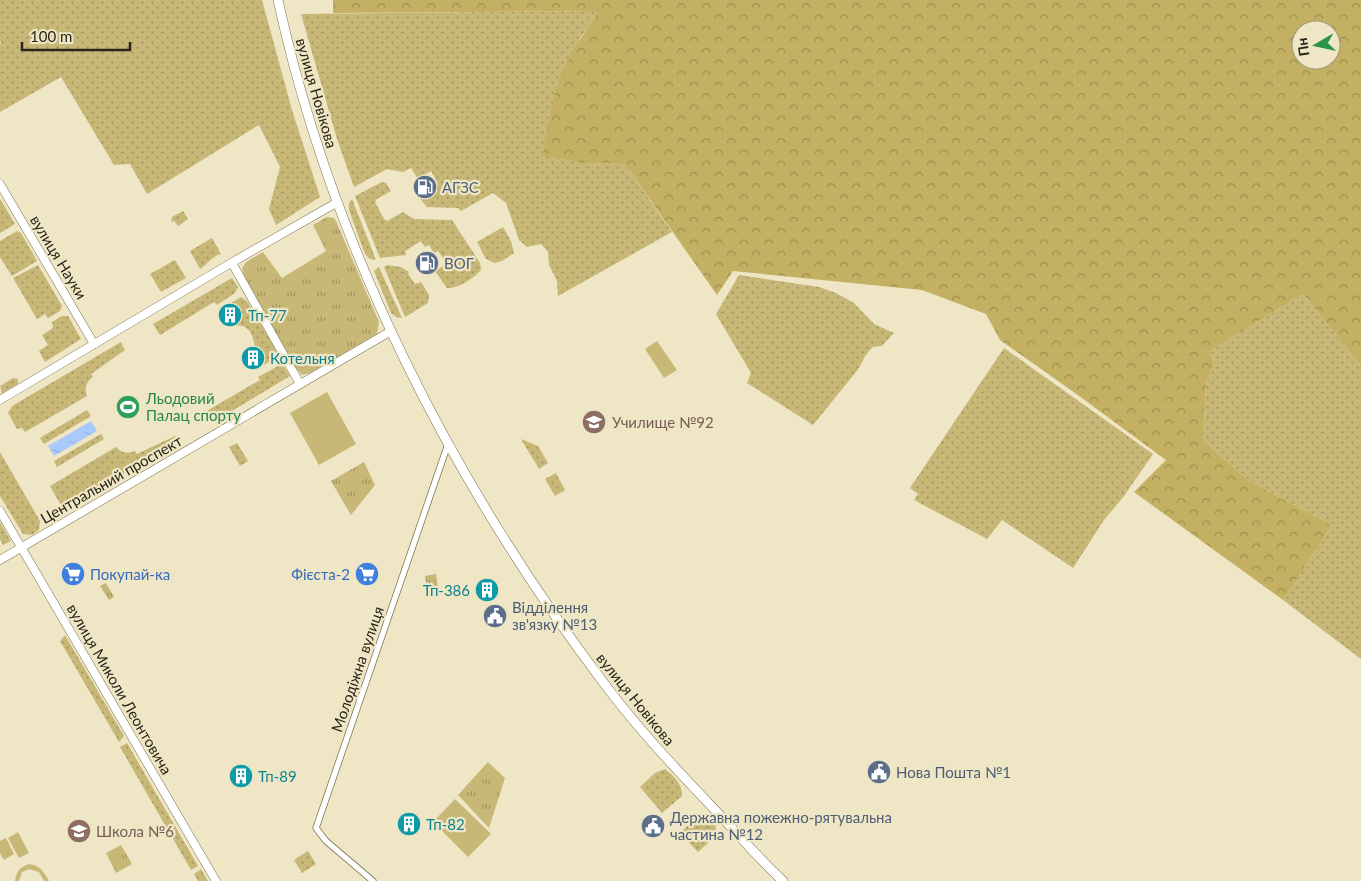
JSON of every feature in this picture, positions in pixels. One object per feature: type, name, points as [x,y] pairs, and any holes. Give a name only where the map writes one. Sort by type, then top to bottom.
[{"type":"main road","name":"вулиця Новікова","points":[[278,0],[286,40],[300,90],[336,203],[380,308],[448,444],[483,504],[538,589],[606,686],[667,759],[783,881]]},
{"type":"street","name":"вулиця Науки","points":[[0,184],[94,344]]},
{"type":"street","points":[[0,400],[232,262],[336,203]]},
{"type":"street","points":[[232,262],[300,384]]},
{"type":"street","name":"Центральний проспект","points":[[0,560],[391,331]]},
{"type":"street","name":"Молодіжна вулиця","points":[[373,881],[326,841],[316,828],[448,444]]},
{"type":"street","name":"вулиця Миколи Леонтовича","points":[[0,511],[216,881]]},
{"type":"green space","points":[[0,0],[262,0],[292,110],[320,197],[276,225],[269,209],[280,167],[259,125],[147,194],[130,164],[114,165],[61,77],[0,112]]},
{"type":"green space","points":[[333,0],[1361,0],[1361,366],[1303,294],[1210,351],[1214,364],[1206,383],[1203,440],[1249,481],[1332,525],[1283,600],[1134,492],[1166,460],[1000,340],[986,314],[922,290],[733,271],[717,295],[625,164],[584,163],[543,155],[556,89],[574,50],[597,14],[593,11],[333,13]]},
{"type":"green space","points":[[593,11],[597,14],[579,40],[584,163],[625,164],[672,232],[558,296],[557,281],[549,265],[548,252],[541,244],[527,247],[519,240],[506,203],[493,193],[461,211],[458,208],[427,207],[418,196],[438,184],[431,171],[418,179],[411,168],[403,172],[387,169],[354,187],[337,139],[301,14]]},
{"type":"green space","points":[[382,182],[386,183],[391,191],[375,202],[384,219],[387,221],[403,212],[414,219],[452,220],[480,263],[481,270],[456,287],[447,288],[435,271],[447,264],[438,251],[434,253],[429,245],[425,247],[421,241],[405,251],[406,255],[380,258],[355,196]]},
{"type":"green space","points":[[0,199],[15,224],[0,233]]},
{"type":"green space","points":[[352,199],[376,260],[370,259],[365,254],[349,210],[349,203]]},
{"type":"green space","points":[[183,211],[188,219],[178,226],[174,221],[171,222],[172,217]]},
{"type":"green space","points":[[327,217],[334,218],[336,221],[379,322],[377,334],[310,373],[302,375],[296,368],[244,277],[242,268],[246,262],[263,252],[282,278],[326,251],[313,225]]},
{"type":"green space","points":[[503,227],[511,241],[514,253],[495,263],[486,259],[477,242]]},
{"type":"green space","points":[[17,231],[21,233],[37,261],[12,276],[0,257],[0,241]]},
{"type":"green space","points":[[212,238],[221,254],[215,256],[200,269],[190,251]]},
{"type":"green space","points":[[175,260],[186,278],[161,292],[150,274]]},
{"type":"green space","points":[[38,265],[62,306],[60,311],[48,318],[45,314],[37,319],[13,278]]},
{"type":"green space","points":[[387,265],[401,267],[409,272],[408,274],[415,284],[421,282],[429,295],[428,303],[405,317],[384,267]]},
{"type":"green space","points":[[379,267],[402,318],[396,317],[391,313],[374,271]]},
{"type":"green space","points":[[739,275],[819,287],[836,293],[854,303],[874,324],[894,333],[882,346],[873,347],[870,350],[856,372],[813,425],[747,383],[751,373],[716,314]]},
{"type":"green space","points":[[232,278],[238,287],[235,293],[217,305],[214,302],[160,335],[153,324]]},
{"type":"green space","points":[[1303,294],[1361,366],[1361,659],[1283,600],[1332,525],[1249,481],[1203,440],[1206,383],[1214,364],[1210,351]]},
{"type":"green space","points":[[241,297],[247,301],[276,350],[275,358],[264,365],[255,351],[254,340],[250,331],[244,326],[228,326],[219,310]]},
{"type":"green space","points":[[62,316],[68,316],[81,339],[45,362],[39,351],[48,345],[42,335],[53,328],[52,322]]},
{"type":"green space","points":[[657,341],[677,370],[664,378],[645,349]]},
{"type":"green space","points":[[121,342],[125,350],[91,374],[93,377],[87,383],[87,396],[25,432],[22,428],[17,429],[8,413],[12,406]]},
{"type":"green space","points":[[1004,348],[1153,454],[1124,496],[1104,520],[1073,568],[1002,520],[987,539],[914,500],[918,494],[910,488]]},
{"type":"green space","points":[[278,366],[284,367],[290,376],[212,423],[205,412],[260,380],[258,377]]},
{"type":"green space","points":[[13,378],[18,379],[18,384],[2,393],[0,386]]},
{"type":"green space","points":[[327,392],[356,444],[319,465],[290,413]]},
{"type":"green space","points":[[87,410],[91,416],[44,444],[40,438]]},
{"type":"green space","points":[[101,434],[104,439],[57,467],[54,461]]},
{"type":"green space","points":[[175,436],[179,442],[69,505],[62,507],[50,486],[116,447],[122,452],[135,451],[137,454]]},
{"type":"green space","points":[[521,439],[538,446],[548,463],[539,469]]},
{"type":"green space","points":[[237,443],[248,461],[240,466],[229,447]]},
{"type":"green space","points":[[0,452],[40,521],[39,530],[32,535],[23,534],[0,496]]},
{"type":"green space","points":[[364,462],[375,485],[351,515],[331,481]]},
{"type":"green space","points":[[556,473],[565,490],[555,496],[545,479]]},
{"type":"green space","points":[[0,522],[11,541],[3,545],[0,539]]},
{"type":"green space","points":[[436,574],[438,587],[427,588],[425,576]]},
{"type":"green space","points":[[106,583],[114,597],[109,600],[100,586]]},
{"type":"green space","points":[[65,635],[124,736],[119,742],[60,641]]},
{"type":"green space","points":[[127,743],[198,866],[191,870],[120,747]]},
{"type":"green space","points":[[488,762],[505,778],[489,828],[458,795]]},
{"type":"green space","points":[[665,769],[679,784],[682,796],[662,813],[640,787],[655,773]]},
{"type":"green space","points":[[455,799],[491,834],[468,857],[433,822]]},
{"type":"green space","points":[[706,814],[715,825],[715,834],[698,852],[680,833],[696,818]]},
{"type":"green space","points":[[18,832],[29,853],[19,858],[8,838]]},
{"type":"green space","points":[[6,838],[14,854],[4,860],[0,853],[0,841]]},
{"type":"green space","points":[[121,845],[132,864],[116,873],[106,853]]},
{"type":"green space","points":[[308,851],[316,864],[302,873],[294,860]]},
{"type":"green space","points":[[29,864],[39,867],[49,881],[44,881],[39,872],[29,869],[22,872],[19,881],[15,881],[19,870]]},
{"type":"green space","points":[[201,869],[208,881],[198,881],[194,874]]},
{"type":"water","points":[[91,421],[97,431],[54,456],[48,446]]},
{"type":"place","name":"АГЗС","points":[[425,187]]},
{"type":"place","name":"ВОГ","points":[[427,263]]},
{"type":"place","name":"Тп-77","points":[[230,315]]},
{"type":"place","name":"Котельня","points":[[253,358]]},
{"type":"place","name":"Льодовий Палац спорту","points":[[128,407]]},
{"type":"place","name":"Училище №92","points":[[594,422]]},
{"type":"place","name":"Покупай-ка","points":[[73,574]]},
{"type":"place","name":"Фiєста-2","points":[[367,574]]},
{"type":"place","name":"Тп-386","points":[[487,590]]},
{"type":"place","name":"Відділення зв'язку №13","points":[[495,616]]},
{"type":"place","name":"Нова Пошта №1","points":[[879,772]]},
{"type":"place","name":"Тп-89","points":[[241,776]]},
{"type":"place","name":"Тп-82","points":[[409,824]]},
{"type":"place","name":"Державна пожежно-рятувальна частина №12","points":[[653,826]]},
{"type":"place","name":"Школа №6","points":[[79,831]]}]
